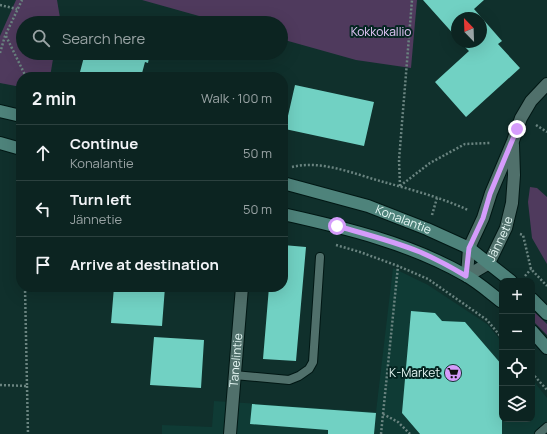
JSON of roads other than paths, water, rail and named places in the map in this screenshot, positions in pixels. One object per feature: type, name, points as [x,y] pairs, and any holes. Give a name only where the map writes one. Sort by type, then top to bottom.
[{"type":"main road","points":[[0,111],[16,115]]},
{"type":"main road","points":[[0,144],[16,148]]},
{"type":"main road","name":"Konalantie","points":[[288,184],[368,206],[398,216],[445,236],[469,248],[507,278]]},
{"type":"main road","name":"Konalantie","points":[[288,215],[337,226],[418,252],[466,276],[499,300]]},
{"type":"main road","points":[[535,302],[547,314]]},
{"type":"main road","points":[[535,334],[547,348]]},
{"type":"street","name":"Jännetie","points":[[466,276],[469,248],[483,218],[499,171],[513,141],[521,118],[531,101],[547,84]]},
{"type":"street","name":"Jännetie","points":[[466,276],[489,263],[506,228],[512,203],[514,175],[513,141]]},
{"type":"street","name":"Tanelintie","points":[[230,434],[242,292]]},
{"type":"lane","points":[[234,375],[289,380],[299,376],[309,369],[313,362],[320,257]]},
{"type":"lane","points":[[539,434],[547,427]]},
{"type":"place","name":"K-Market","points":[[453,373]]},
{"type":"park label","name":"Kokkokallio","points":[[381,32]]}]
